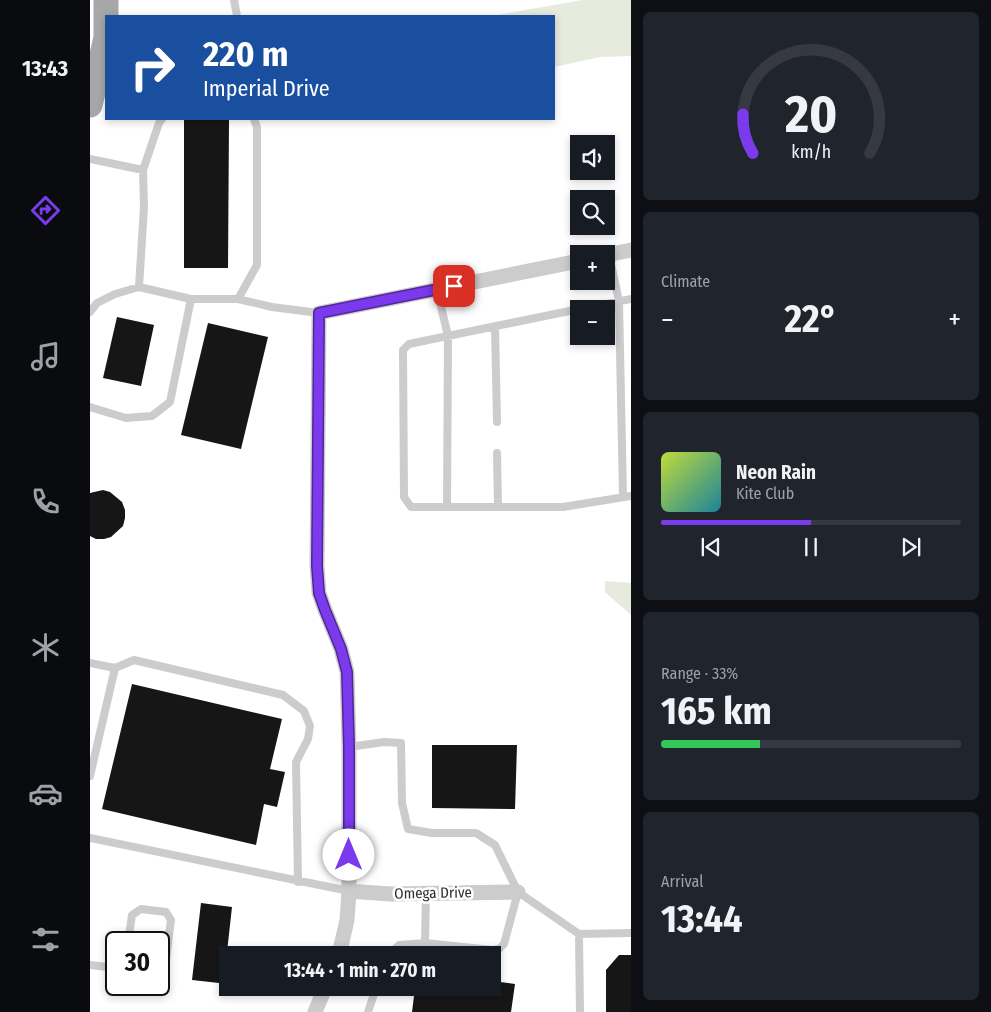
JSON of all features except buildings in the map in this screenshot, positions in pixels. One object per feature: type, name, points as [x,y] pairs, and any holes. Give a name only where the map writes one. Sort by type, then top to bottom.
[{"type":"main road","points":[[90,5],[92,0]]},
{"type":"main road","points":[[106,0],[106,15]]},
{"type":"main road","points":[[90,104],[104,54]]},
{"type":"street","points":[[615,253],[631,250]]},
{"type":"street","points":[[341,946],[347,920],[349,891],[347,672],[341,649],[319,593],[317,566],[319,313],[570,263]]},
{"type":"street","name":"Omega Drive","points":[[349,891],[390,894],[518,892]]},
{"type":"street","points":[[315,1012],[322,996]]},
{"type":"lane","points":[[234,0],[237,15]]},
{"type":"lane","points":[[139,287],[144,207],[143,170],[162,120]]},
{"type":"lane","points":[[238,299],[257,265],[257,127],[254,120]]},
{"type":"lane","points":[[90,159],[143,170]]},
{"type":"lane","points":[[570,311],[409,344],[404,350],[404,497],[411,507],[563,507],[627,497],[619,301],[615,286]]},
{"type":"lane","points":[[90,312],[97,303],[115,294],[139,287],[191,299],[238,299],[272,307],[319,313]]},
{"type":"lane","points":[[437,290],[448,336],[448,507]]},
{"type":"lane","points":[[90,407],[126,418],[135,418],[152,416],[170,402],[191,299]]},
{"type":"lane","points":[[615,302],[631,299]]},
{"type":"lane","points":[[496,327],[497,422]]},
{"type":"lane","points":[[497,453],[498,507]]},
{"type":"lane","points":[[90,663],[115,668],[134,660],[283,694],[304,711],[310,726],[308,739],[296,762],[298,882]]},
{"type":"lane","points":[[90,776],[115,668]]},
{"type":"lane","points":[[349,747],[384,742],[401,743],[402,803],[408,829],[432,833],[476,833],[495,845],[518,892],[579,934],[631,933]]},
{"type":"lane","points":[[90,838],[349,891]]},
{"type":"lane","points":[[398,946],[425,943],[492,950],[499,949],[504,944],[518,892]]},
{"type":"lane","points":[[425,943],[426,893]]},
{"type":"lane","points":[[130,931],[132,915],[141,909],[166,912],[171,920],[170,931]]},
{"type":"lane","points":[[579,934],[580,1012]]},
{"type":"lane","points":[[90,965],[105,967]]},
{"type":"lane","points":[[368,1012],[373,996]]},
{"type":"shaded area","points":[[583,0],[631,0],[631,56],[600,57],[555,67],[555,15],[497,15]]},
{"type":"shaded area","points":[[605,581],[631,583],[631,615],[605,592]]},
{"type":"route","points":[[349,855],[347,672],[341,649],[319,593],[317,566],[319,313],[454,286]]}]
